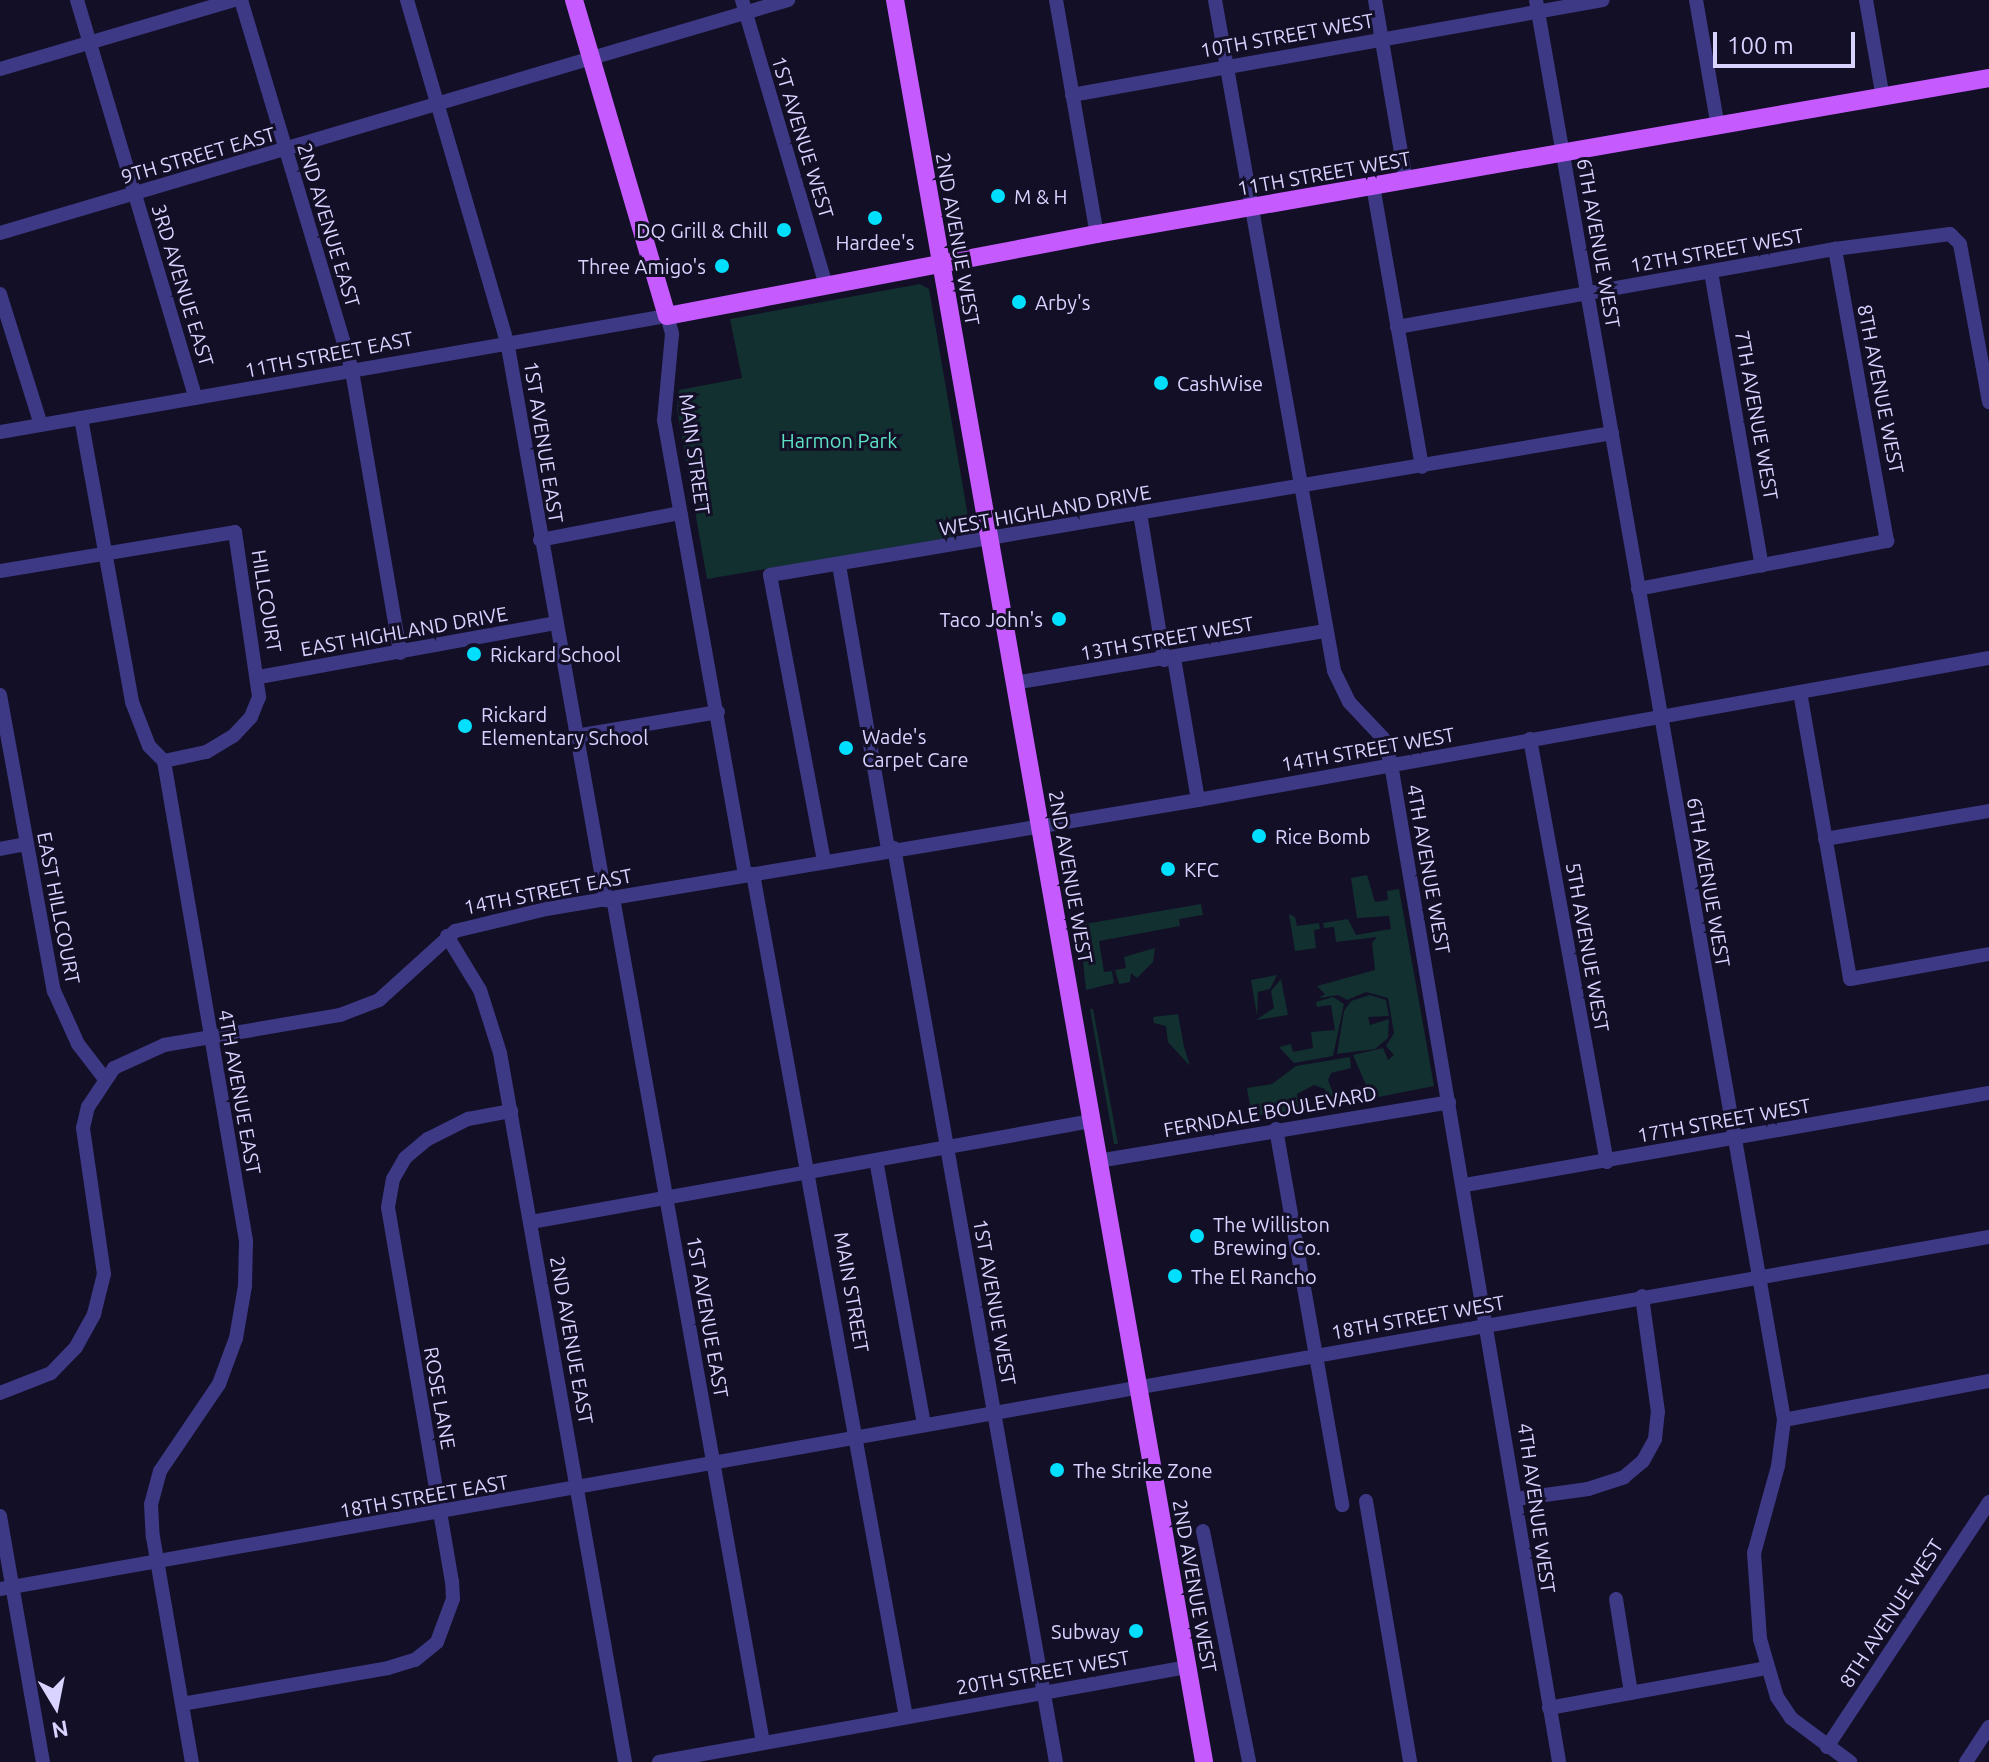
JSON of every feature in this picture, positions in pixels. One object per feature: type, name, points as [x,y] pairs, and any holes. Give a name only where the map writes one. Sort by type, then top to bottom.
[{"type":"main road","name":"MAIN STREET","points":[[574,0],[667,316]]},
{"type":"main road","name":"2ND AVENUE WEST","points":[[895,0],[1204,1762]]},
{"type":"main road","name":"11TH STREET WEST","points":[[667,316],[1097,234],[1989,78]]},
{"type":"street","name":"3RD AVENUE EAST","points":[[77,0],[196,398]]},
{"type":"street","points":[[0,69],[234,0]]},
{"type":"street","name":"2ND AVENUE EAST","points":[[241,0],[352,371],[400,653]]},
{"type":"street","name":"1ST AVENUE EAST","points":[[407,0],[507,341],[555,623],[666,1197],[763,1743]]},
{"type":"street","name":"9TH STREET EAST","points":[[0,233],[591,59],[744,6],[788,0]]},
{"type":"street","points":[[1056,0],[1097,234]]},
{"type":"street","name":"4TH AVENUE WEST","points":[[1215,0],[1326,631],[1338,684],[1383,738],[1391,764],[1489,1325],[1559,1762]]},
{"type":"street","points":[[1375,0],[1406,181]]},
{"type":"street","name":"10TH STREET WEST","points":[[1072,95],[1382,39],[1537,6],[1603,0]]},
{"type":"street","points":[[1696,0],[1718,127]]},
{"type":"street","points":[[1866,0],[1883,98]]},
{"type":"street","name":"1ST AVENUE WEST","points":[[744,6],[826,285]]},
{"type":"street","name":"6TH AVENUE WEST","points":[[1537,6],[1784,1420],[1778,1466],[1754,1553],[1760,1639],[1767,1668],[1791,1718],[1850,1762]]},
{"type":"street","points":[[1373,186],[1422,467]]},
{"type":"street","name":"12TH STREET WEST","points":[[1397,327],[1835,249],[1950,234],[1960,244],[1989,402]]},
{"type":"street","name":"8TH AVENUE WEST","points":[[1762,566],[1877,548],[1888,537],[1835,249]]},
{"type":"street","name":"7TH AVENUE WEST","points":[[1711,272],[1762,566]]},
{"type":"street","points":[[0,294],[41,425]]},
{"type":"street","name":"11TH STREET EAST","points":[[0,432],[507,341],[667,316]]},
{"type":"street","name":"MAIN STREET","points":[[667,316],[672,334],[663,402],[680,513],[808,1172],[906,1717]]},
{"type":"street","name":"4TH AVENUE EAST","points":[[81,418],[138,725],[164,761],[246,1241],[245,1286],[236,1338],[219,1384],[160,1471],[151,1504],[158,1564],[192,1762]]},
{"type":"street","name":"WEST HIGHLAND DRIVE","points":[[824,861],[770,575],[1612,433]]},
{"type":"street","points":[[540,540],[680,513]]},
{"type":"street","points":[[1140,513],[1198,800]]},
{"type":"street","name":"HILLCOURT","points":[[0,571],[235,532],[259,677],[259,697],[251,717],[233,736],[206,752],[164,761]]},
{"type":"street","name":"1ST AVENUE WEST","points":[[839,565],[947,1147],[1056,1762]]},
{"type":"street","points":[[1638,589],[1762,566]]},
{"type":"street","name":"EAST HIGHLAND DRIVE","points":[[259,677],[555,623]]},
{"type":"street","name":"13TH STREET WEST","points":[[1014,683],[1326,631]]},
{"type":"street","name":"14TH STREET WEST","points":[[749,875],[1039,824],[1198,800],[1989,658]]},
{"type":"street","points":[[1800,692],[1850,979],[1989,954]]},
{"type":"street","name":"EAST HILLCOURT","points":[[0,695],[54,991],[78,1044],[105,1079]]},
{"type":"street","points":[[576,736],[718,712]]},
{"type":"street","name":"5TH AVENUE WEST","points":[[1530,739],[1607,1162]]},
{"type":"street","points":[[1825,839],[1989,811]]},
{"type":"street","points":[[0,849],[26,844]]},
{"type":"street","name":"14TH STREET EAST","points":[[105,1079],[137,1053],[340,1015],[379,1000],[447,936],[488,920],[749,875]]},
{"type":"street","name":"2ND AVENUE EAST","points":[[447,936],[489,1010],[511,1111],[625,1762]]},
{"type":"street","points":[[0,1393],[51,1373],[76,1347],[94,1314],[104,1274],[83,1128],[88,1107],[105,1079]]},
{"type":"street","name":"17TH STREET WEST","points":[[1465,1185],[1989,1093]]},
{"type":"street","name":"FERNDALE BOULEVARD","points":[[1098,1161],[1449,1102]]},
{"type":"street","name":"ROSE LANE","points":[[182,1704],[415,1660],[437,1642],[453,1599],[391,1235],[393,1179],[405,1158],[444,1128],[511,1111]]},
{"type":"street","points":[[531,1222],[1092,1121]]},
{"type":"street","points":[[1276,1129],[1342,1505]]},
{"type":"street","points":[[876,1160],[924,1424]]},
{"type":"street","name":"18TH STREET WEST","points":[[855,1437],[1758,1275],[1989,1237]]},
{"type":"street","points":[[1516,1499],[1588,1489],[1624,1477],[1643,1461],[1656,1426],[1642,1296]]},
{"type":"street","points":[[1784,1420],[1989,1381]]},
{"type":"street","name":"18TH STREET EAST","points":[[6,1588],[158,1564],[855,1437]]},
{"type":"street","points":[[1366,1501],[1410,1762]]},
{"type":"street","name":"8TH AVENUE WEST","points":[[1827,1747],[1989,1502]]},
{"type":"street","points":[[0,1516],[6,1588],[43,1762]]},
{"type":"street","points":[[1203,1531],[1249,1762]]},
{"type":"street","points":[[1616,1599],[1631,1693]]},
{"type":"street","name":"20TH STREET WEST","points":[[659,1762],[697,1759],[763,1743],[1187,1667]]},
{"type":"street","points":[[1549,1708],[1767,1668]]},
{"type":"street","points":[[1966,1762],[1986,1737]]},
{"type":"green space","name":"Harmon Park","points":[[920,284],[929,289],[971,534],[707,579],[677,409],[679,390],[742,378],[730,319]]},
{"type":"green space","points":[[1367,875],[1375,902],[1388,900],[1387,891],[1399,889],[1434,1086],[1353,1102],[1355,1087],[1366,1085],[1353,1055],[1383,1048],[1388,1060],[1394,1055],[1386,1046],[1394,1033],[1388,998],[1366,992],[1347,1000],[1338,995],[1319,998],[1325,994],[1317,986],[1375,970],[1372,943],[1377,937],[1336,942],[1334,927],[1324,928],[1323,923],[1348,919],[1356,935],[1391,929],[1389,916],[1357,918],[1351,878]]},
{"type":"green space","points":[[1201,904],[1203,915],[1179,919],[1180,926],[1099,941],[1104,972],[1112,971],[1114,983],[1086,990],[1079,925]]},
{"type":"green space","points":[[1289,914],[1295,917],[1297,926],[1319,923],[1320,929],[1314,930],[1316,948],[1295,951]]},
{"type":"green space","points":[[1155,948],[1153,962],[1137,978],[1131,973],[1130,982],[1119,984],[1115,970],[1126,968],[1124,957]]},
{"type":"green space","points":[[1277,975],[1270,989],[1258,992],[1257,1016],[1251,980]]},
{"type":"green space","points":[[1281,979],[1288,1015],[1256,1020],[1274,1008],[1271,991]]},
{"type":"green space","points":[[1370,995],[1386,1000],[1389,1016],[1368,1017],[1370,1025],[1389,1019],[1388,1038],[1375,1049],[1337,1054],[1344,1011],[1351,1001]]},
{"type":"green space","points":[[1333,997],[1344,1004],[1333,1056],[1294,1063],[1279,1047],[1291,1044],[1293,1052],[1313,1048],[1311,1032],[1335,1030],[1331,1005],[1317,1007],[1316,1002]]},
{"type":"green space","points":[[1090,1009],[1093,1009],[1118,1144],[1114,1144]]},
{"type":"green space","points":[[1178,1014],[1190,1066],[1168,1042],[1166,1026],[1154,1023],[1153,1017]]},
{"type":"green space","points":[[1350,1057],[1351,1068],[1331,1073],[1328,1080],[1333,1093],[1344,1091],[1350,1102],[1328,1106],[1325,1089],[1314,1085],[1297,1094],[1299,1111],[1252,1116],[1247,1088],[1272,1084],[1296,1066]]},
{"type":"place","name":"M & H","points":[[998,196]]},
{"type":"place","name":"Hardee's","points":[[875,218]]},
{"type":"place","name":"DQ Grill & Chill","points":[[784,230]]},
{"type":"place","name":"Three Amigo's","points":[[722,266]]},
{"type":"place","name":"Arby's","points":[[1019,302]]},
{"type":"place","name":"CashWise","points":[[1161,383]]},
{"type":"place","name":"Taco John's","points":[[1059,619]]},
{"type":"place","name":"Rickard School","points":[[474,654]]},
{"type":"place","name":"Rickard Elementary School","points":[[465,726]]},
{"type":"place","name":"Wade's Carpet Care","points":[[846,748]]},
{"type":"place","name":"Rice Bomb","points":[[1259,836]]},
{"type":"place","name":"KFC","points":[[1168,869]]},
{"type":"place","name":"The Williston Brewing Co.","points":[[1197,1236]]},
{"type":"place","name":"The El Rancho","points":[[1175,1276]]},
{"type":"place","name":"The Strike Zone","points":[[1057,1470]]},
{"type":"place","name":"Subway","points":[[1136,1631]]}]
